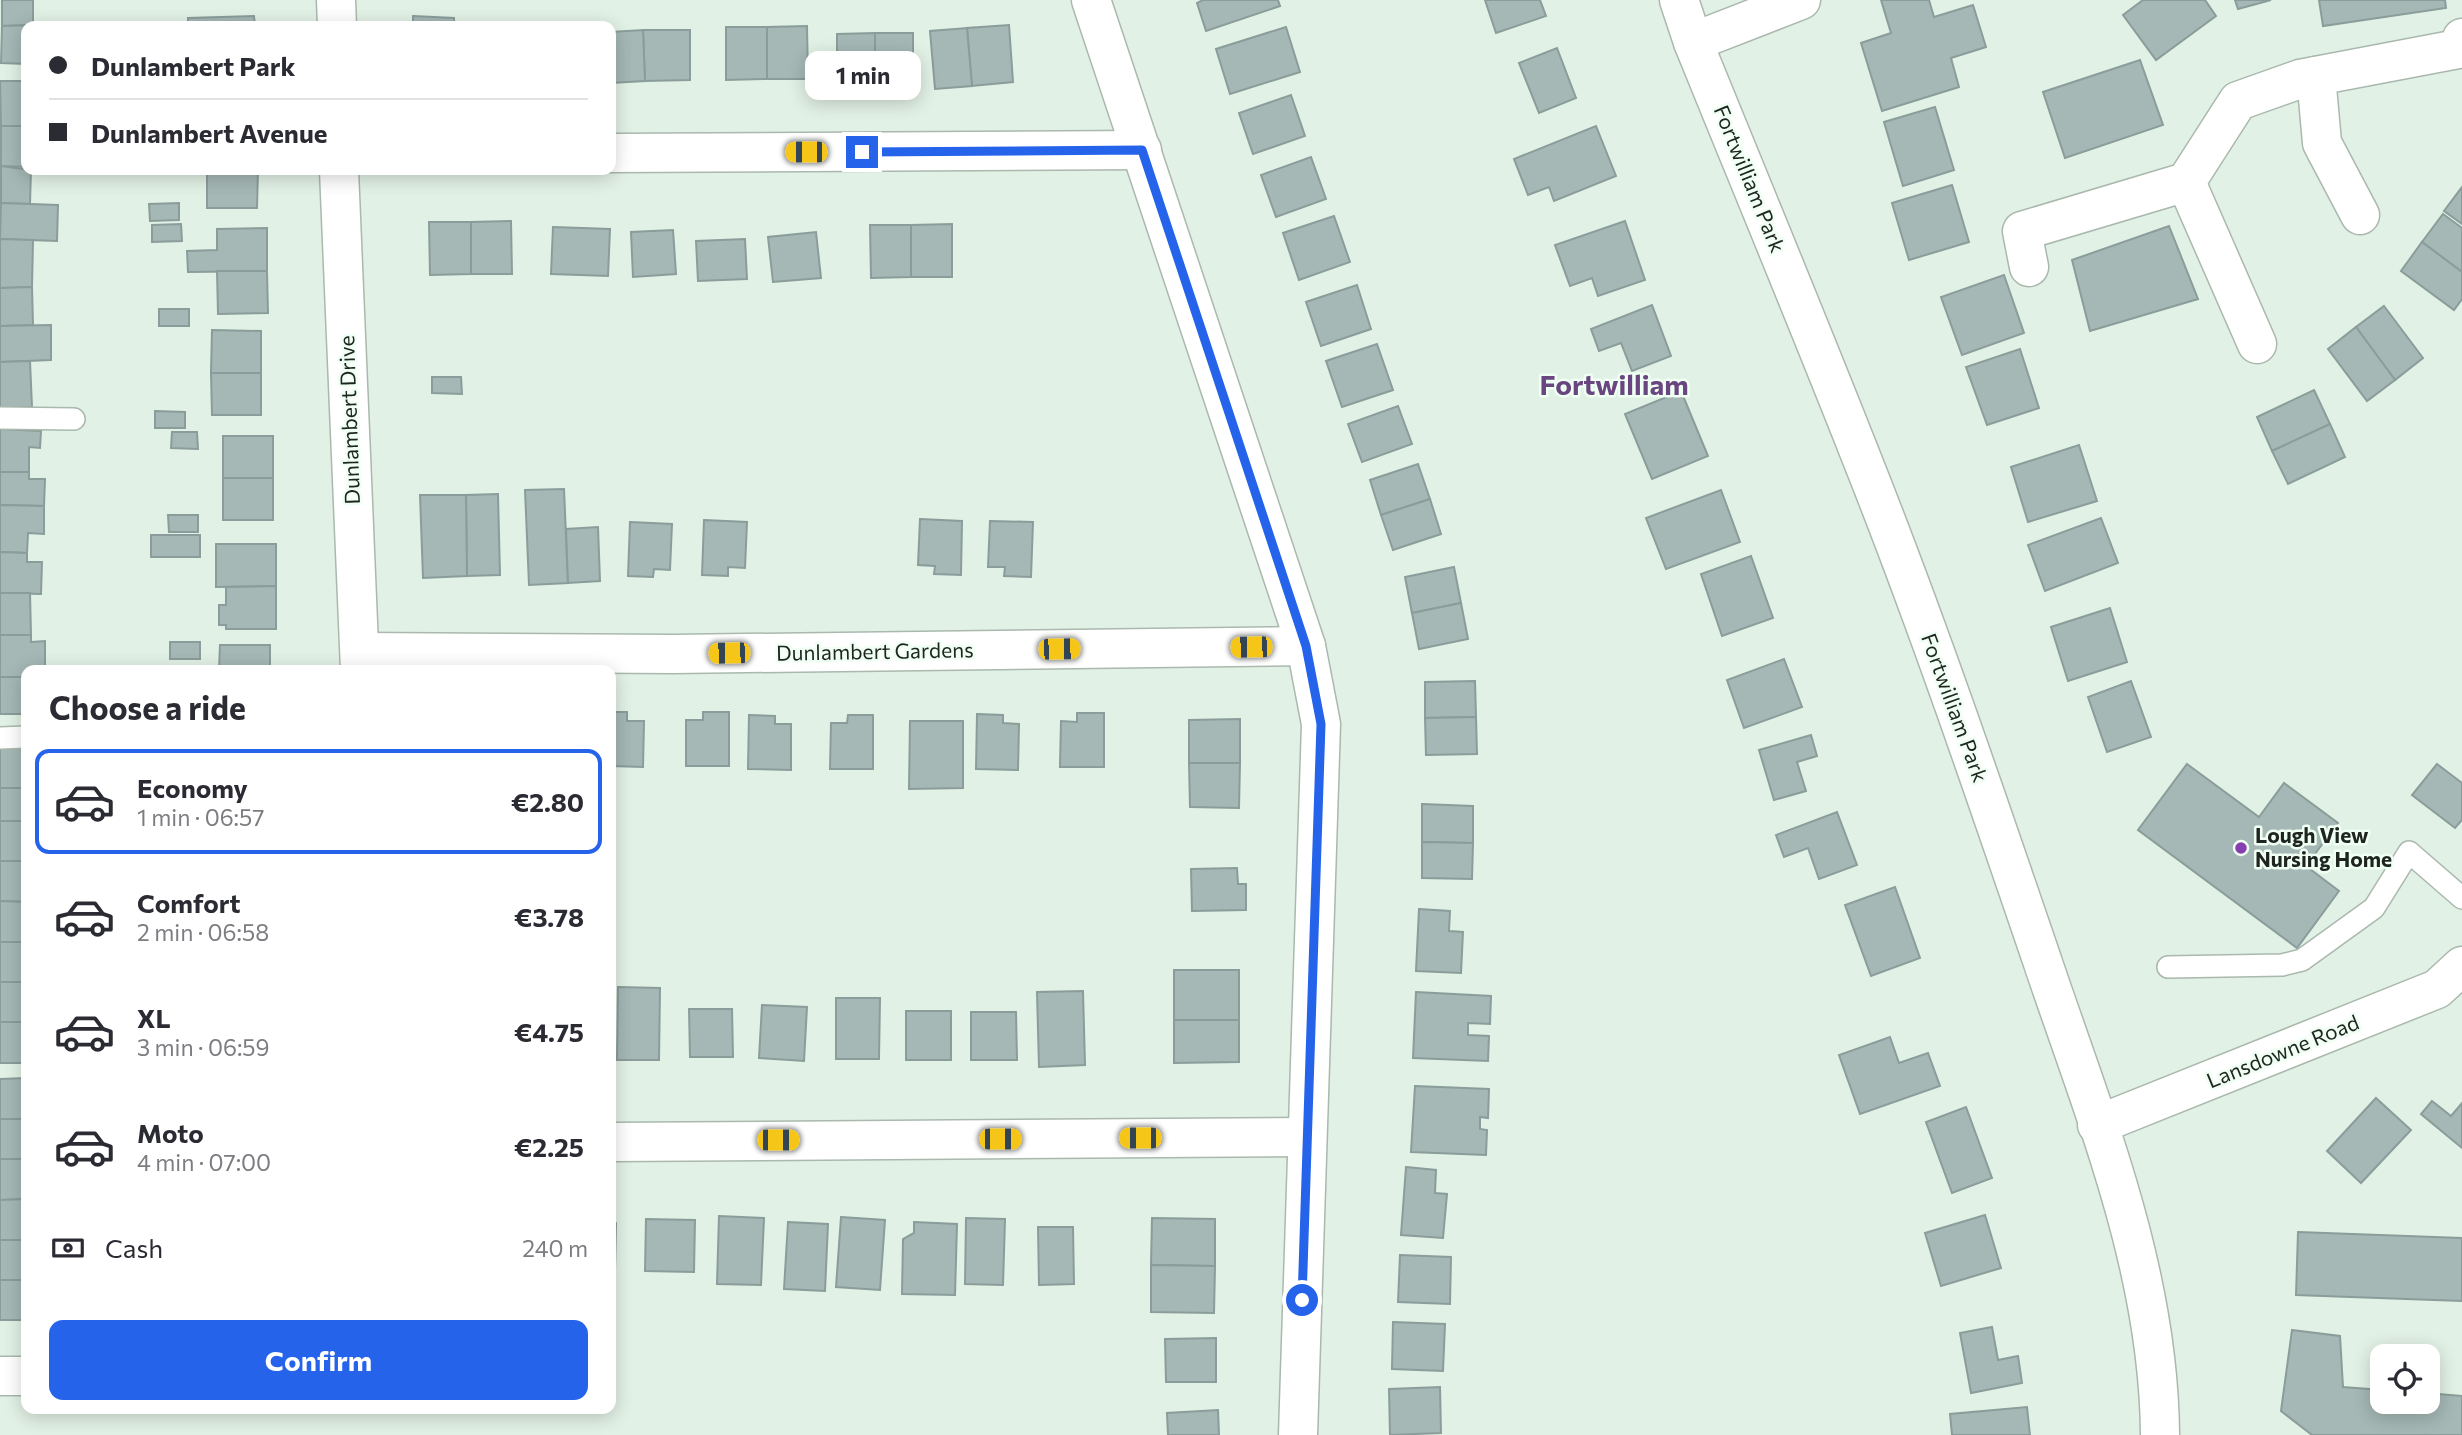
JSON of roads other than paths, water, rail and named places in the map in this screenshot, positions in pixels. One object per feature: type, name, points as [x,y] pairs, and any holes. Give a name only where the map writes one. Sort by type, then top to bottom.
[{"type":"street","points":[[336,0],[337,21]]},
{"type":"street","points":[[1091,0],[1306,646],[1321,724],[1298,1435]]},
{"type":"street","name":"Fortwilliam Park","points":[[1679,0],[1693,43],[1862,458],[1989,803],[2097,1125],[2137,1247],[2156,1345],[2160,1435]]},
{"type":"street","points":[[1693,43],[1801,0]]},
{"type":"street","points":[[2029,267],[2022,231],[2186,183],[2238,101],[2316,76],[2458,49],[2462,38]]},
{"type":"street","points":[[2316,76],[2322,143],[2360,215]]},
{"type":"street","points":[[616,153],[1142,150]]},
{"type":"street","name":"Dunlambert Drive","points":[[339,175],[360,661]]},
{"type":"street","points":[[2186,183],[2257,344]]},
{"type":"street","name":"Dunlambert Gardens","points":[[360,661],[1306,646]]},
{"type":"street","name":"Lansdowne Road","points":[[2097,1125],[2437,989],[2462,966]]},
{"type":"street","points":[[616,1142],[1307,1137]]},
{"type":"street","points":[[0,1377],[21,1376]]},
{"type":"lane","points":[[0,418],[74,419]]},
{"type":"lane","points":[[0,738],[21,737]]},
{"type":"lane","points":[[2168,967],[2282,965],[2302,960],[2374,908],[2409,852],[2462,898]]},
{"type":"place","name":"Lough View Nursing Home","points":[[2241,848]]},
{"type":"district","name":"Fortwilliam","points":[[1614,385]]}]
